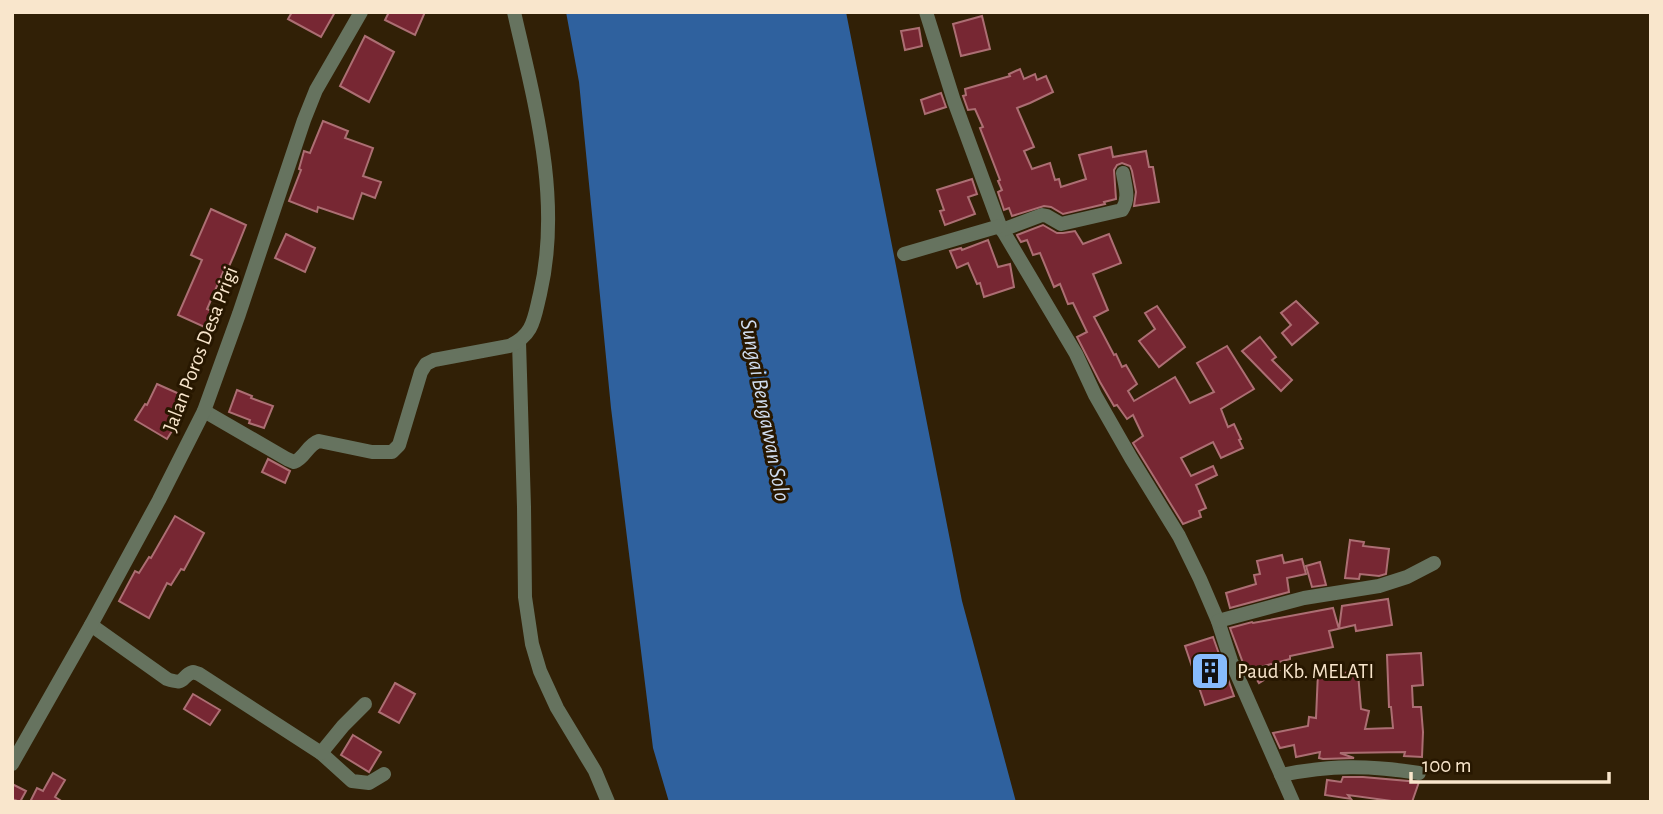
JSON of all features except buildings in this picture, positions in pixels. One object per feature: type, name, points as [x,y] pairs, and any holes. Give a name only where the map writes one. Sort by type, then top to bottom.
[{"type":"street","name":"Jalan Poros Desa Prigi","points":[[12,764],[91,625],[204,411],[304,120],[316,90],[361,12]]},
{"type":"street","points":[[204,411],[294,462],[319,441],[388,453],[396,450],[399,445],[426,363],[509,346],[519,342],[529,332],[544,276],[549,234],[547,184],[539,128],[514,12]]},
{"type":"street","points":[[926,12],[954,101],[1001,228],[1076,354],[1131,458],[1179,536],[1200,579],[1231,661],[1293,802]]},
{"type":"street","points":[[904,254],[1042,215],[1061,225],[1122,210],[1127,196],[1123,173]]},
{"type":"street","points":[[519,342],[525,597],[532,644],[540,671],[557,708],[595,771],[608,802]]},
{"type":"street","points":[[1218,621],[1304,598],[1379,586],[1407,577],[1434,563]]},
{"type":"street","points":[[91,625],[167,679],[175,682],[185,679],[189,673],[200,674],[321,753],[352,781],[369,783],[384,774]]},
{"type":"street","points":[[321,753],[365,704]]},
{"type":"street","points":[[1281,775],[1346,766],[1384,767],[1419,773]]},
{"type":"water","name":"Sungai Bengawan Solo","points":[[566,12],[846,12],[962,601],[1016,802],[669,802],[653,748],[611,408],[579,82]]},
{"type":"place","name":"Paud Kb. MELATI","points":[[1210,671]]}]
